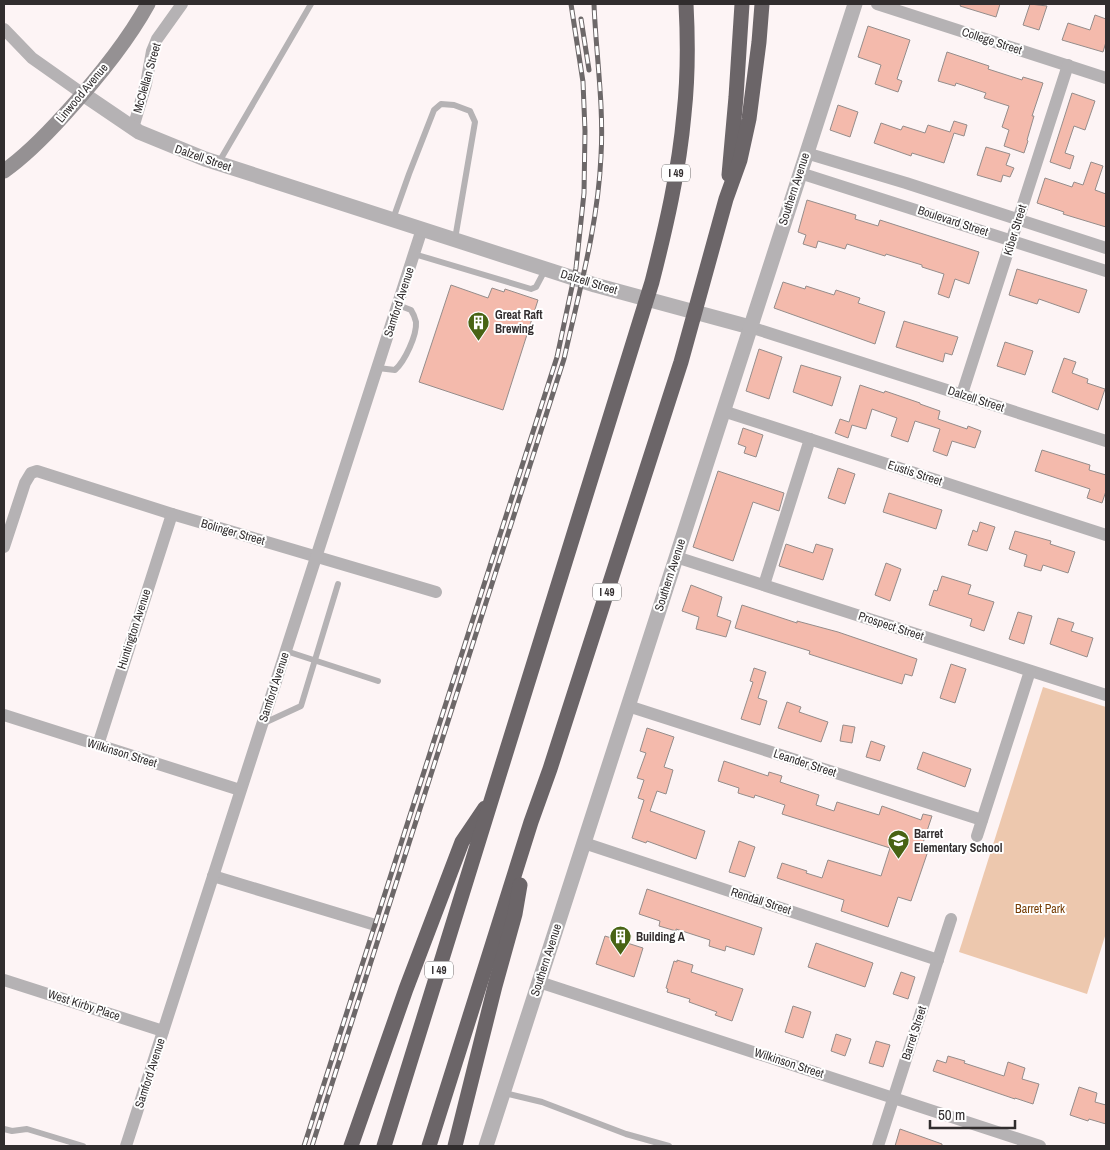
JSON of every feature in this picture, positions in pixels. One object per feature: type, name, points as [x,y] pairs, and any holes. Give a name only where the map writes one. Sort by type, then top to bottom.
[{"type":"highway","name":"I 49","points":[[384,1146],[635,338],[661,245],[677,168],[684,114],[688,46],[686,4]]},
{"type":"highway","points":[[726,199],[736,97],[742,4]]},
{"type":"highway","points":[[726,199],[740,160],[748,127],[762,4]]},
{"type":"highway","name":"I 49","points":[[430,1146],[531,822],[550,769],[681,362],[726,199]]},
{"type":"highway","points":[[351,1146],[406,989],[462,842],[494,795]]},
{"type":"highway","points":[[455,1146],[492,996],[515,914],[531,822]]},
{"type":"main road","name":"Linwood Avenue","points":[[4,171],[33,148],[83,94],[127,38],[148,4]]},
{"type":"street","name":"McClellan Street","points":[[133,128],[146,84],[152,51],[157,39],[182,4]]},
{"type":"street","name":"Southern Avenue","points":[[488,1145],[538,982],[855,4]]},
{"type":"street","name":"College Street","points":[[877,4],[1106,78]]},
{"type":"street","points":[[4,29],[32,58],[83,94]]},
{"type":"street","name":"Kiber Street","points":[[962,394],[1068,65]]},
{"type":"street","name":"Dalzell Street","points":[[83,94],[133,128],[161,142],[218,164],[596,285],[750,327],[1106,441]]},
{"type":"street","name":"Boulevard Street","points":[[806,153],[1106,248]]},
{"type":"street","name":"Boulevard Street","points":[[800,173],[1106,271]]},
{"type":"street","name":"Samford Avenue","points":[[126,1146],[422,229]]},
{"type":"street","name":"Eustis Street","points":[[723,411],[1106,535]]},
{"type":"street","points":[[764,585],[810,439]]},
{"type":"street","name":"Bolinger Street","points":[[4,547],[26,483],[31,473],[37,471],[172,514],[436,592]]},
{"type":"street","name":"Huntington Avenue","points":[[98,745],[172,514]]},
{"type":"street","name":"Prospect Street","points":[[676,556],[1106,696]]},
{"type":"street","points":[[977,836],[1030,671]]},
{"type":"street","name":"Leander Street","points":[[628,706],[982,820]]},
{"type":"street","name":"Wilkinson Street","points":[[4,716],[240,790]]},
{"type":"street","name":"Rendall Street","points":[[584,843],[938,960]]},
{"type":"street","points":[[214,876],[372,924]]},
{"type":"street","name":"Barret Street","points":[[878,1146],[951,920]]},
{"type":"street","name":"West Kirby Place","points":[[4,980],[163,1031]]},
{"type":"street","name":"Wilkinson Street","points":[[538,982],[1040,1146]]},
{"type":"lane","points":[[218,164],[312,4]]},
{"type":"lane","points":[[393,219],[434,110],[441,104],[454,105],[470,112],[475,122],[456,239]]},
{"type":"lane","points":[[414,254],[531,289],[536,287],[545,268]]},
{"type":"lane","points":[[378,368],[395,370],[403,362],[412,340],[416,322],[411,310],[398,305]]},
{"type":"lane","points":[[261,725],[301,706],[338,584]]},
{"type":"lane","points":[[286,651],[378,681]]},
{"type":"lane","points":[[503,1093],[542,1102],[618,1132],[669,1146]]},
{"type":"lane","points":[[4,1128],[12,1131],[27,1129],[83,1146]]},
{"type":"green space","name":"Barret Park","points":[[1043,687],[1106,707],[1106,933],[1087,994],[959,952]]},
{"type":"building","points":[[961,4],[1000,4],[996,17],[960,6]]},
{"type":"building","points":[[1030,4],[1047,6],[1039,30],[1023,25]]},
{"type":"building","points":[[1095,15],[1106,19],[1106,42],[1103,52],[1062,40],[1068,23],[1090,30]]},
{"type":"building","points":[[868,26],[910,40],[897,79],[902,81],[898,92],[875,84],[881,65],[858,57]]},
{"type":"building","points":[[947,52],[989,66],[988,69],[1022,80],[1023,77],[1043,83],[1032,116],[1034,116],[1024,153],[1004,146],[1009,130],[1002,127],[1009,106],[984,98],[986,93],[956,83],[955,86],[938,81]]},
{"type":"building","points":[[1072,93],[1095,101],[1085,130],[1074,126],[1065,153],[1074,156],[1070,169],[1050,162]]},
{"type":"building","points":[[838,105],[858,112],[850,137],[830,130]]},
{"type":"building","points":[[954,121],[967,125],[964,136],[954,133],[944,163],[912,153],[911,156],[874,143],[881,123],[901,130],[903,126],[925,133],[928,125],[950,132]]},
{"type":"building","points":[[986,147],[1010,154],[1006,165],[1014,168],[1010,177],[1003,175],[1001,182],[977,175]]},
{"type":"building","points":[[1091,162],[1103,166],[1095,190],[1106,194],[1106,227],[1063,214],[1064,212],[1037,203],[1045,178],[1072,187],[1074,182],[1083,185]]},
{"type":"building","points":[[807,200],[856,215],[855,219],[878,226],[880,220],[979,252],[969,284],[955,279],[949,298],[938,294],[944,274],[922,267],[922,265],[847,244],[845,249],[818,241],[816,248],[803,244],[806,235],[798,232]]},
{"type":"building","points":[[1017,269],[1087,290],[1079,313],[1039,299],[1037,304],[1009,295]]},
{"type":"building","points":[[783,282],[805,289],[806,286],[834,295],[836,290],[860,298],[858,303],[885,312],[875,344],[774,308]]},
{"type":"building","name":"Great Raft Brewing","points":[[451,285],[488,298],[492,288],[504,292],[505,289],[538,300],[503,410],[419,382]]},
{"type":"building","points":[[904,321],[958,337],[952,355],[945,353],[943,362],[896,347]]},
{"type":"building","points":[[1005,342],[1033,351],[1025,375],[997,366]]},
{"type":"building","points":[[759,349],[782,357],[769,399],[746,391]]},
{"type":"building","points":[[1064,358],[1076,362],[1072,373],[1088,379],[1087,383],[1105,389],[1098,410],[1052,392]]},
{"type":"building","points":[[801,365],[841,377],[832,406],[793,392]]},
{"type":"building","points":[[860,385],[920,403],[940,411],[938,419],[967,429],[968,426],[981,431],[975,448],[952,441],[947,456],[933,451],[940,429],[915,421],[908,442],[891,436],[897,418],[872,409],[866,429],[852,425],[848,438],[835,433],[840,419],[849,422]]},
{"type":"building","points":[[743,428],[763,435],[756,457],[744,453],[746,447],[738,444]]},
{"type":"building","points":[[1042,450],[1090,465],[1089,470],[1106,475],[1106,491],[1102,503],[1087,498],[1090,489],[1035,471]]},
{"type":"building","points":[[838,468],[855,474],[845,504],[828,498]]},
{"type":"building","points":[[718,471],[784,493],[779,511],[753,502],[733,561],[693,547]]},
{"type":"building","points":[[889,493],[942,510],[936,529],[883,512]]},
{"type":"building","points":[[980,522],[995,527],[987,551],[968,545],[973,530],[977,532]]},
{"type":"building","points":[[1015,531],[1051,541],[1050,544],[1075,552],[1068,573],[1043,565],[1041,571],[1024,566],[1027,555],[1009,549]]},
{"type":"building","points":[[786,544],[813,553],[816,544],[833,549],[823,580],[779,566]]},
{"type":"building","points":[[886,563],[901,569],[890,601],[875,595]]},
{"type":"building","points":[[942,576],[971,585],[968,594],[994,602],[984,631],[970,626],[972,619],[929,605],[934,590],[937,591]]},
{"type":"building","points":[[691,585],[722,597],[717,616],[731,621],[726,637],[696,629],[699,617],[682,611]]},
{"type":"building","points":[[742,605],[797,623],[797,621],[838,632],[917,659],[912,676],[905,674],[902,684],[809,654],[810,651],[735,628]]},
{"type":"building","points":[[1018,612],[1032,616],[1024,644],[1009,639]]},
{"type":"building","points":[[1058,618],[1074,623],[1071,631],[1093,638],[1087,657],[1050,644]]},
{"type":"building","points":[[951,664],[966,669],[955,703],[940,698]]},
{"type":"building","points":[[754,668],[766,672],[758,698],[767,701],[760,725],[741,719],[753,682],[750,681]]},
{"type":"building","points":[[787,702],[801,707],[799,712],[828,722],[821,742],[778,728]]},
{"type":"building","points":[[843,725],[855,727],[852,743],[840,741]]},
{"type":"building","points":[[647,728],[674,737],[664,767],[673,770],[666,794],[657,791],[650,811],[705,831],[696,859],[647,841],[646,843],[632,838],[644,800],[638,798],[644,780],[637,778],[646,753],[640,751]]},
{"type":"building","points":[[871,741],[885,746],[880,761],[866,757]]},
{"type":"building","points":[[923,752],[971,769],[965,787],[917,769]]},
{"type":"building","points":[[724,761],[768,776],[769,772],[782,776],[780,782],[819,795],[816,805],[834,811],[837,802],[879,815],[882,806],[921,820],[923,814],[932,816],[921,849],[928,851],[911,901],[898,897],[888,927],[841,911],[844,900],[777,878],[782,863],[822,878],[828,860],[881,876],[890,848],[782,814],[785,805],[755,795],[754,798],[738,793],[739,788],[718,781]]},
{"type":"building","points":[[739,841],[755,847],[745,877],[729,872]]},
{"type":"building","points":[[647,889],[762,928],[754,955],[726,946],[725,951],[709,946],[710,940],[676,929],[676,931],[659,926],[660,921],[639,914]]},
{"type":"building","name":"Building A","points":[[605,936],[643,948],[634,977],[596,964]]},
{"type":"building","points":[[816,943],[873,963],[865,987],[808,967]]},
{"type":"building","points":[[677,960],[693,965],[691,972],[743,989],[732,1021],[715,1015],[717,1012],[689,1002],[690,999],[667,992],[668,989],[666,988],[674,961],[677,962]]},
{"type":"building","points":[[901,972],[915,977],[908,999],[893,994]]},
{"type":"building","points":[[793,1006],[811,1012],[803,1038],[785,1032]]},
{"type":"building","points":[[836,1034],[851,1039],[845,1056],[831,1051]]},
{"type":"building","points":[[876,1041],[890,1045],[883,1067],[869,1063]]},
{"type":"building","points":[[948,1056],[1004,1076],[1008,1062],[1025,1068],[1022,1079],[1039,1084],[1033,1104],[933,1071],[937,1060],[946,1063]]},
{"type":"building","points":[[1079,1087],[1097,1093],[1095,1102],[1106,1105],[1106,1124],[1070,1115]]},
{"type":"building","points":[[900,1129],[942,1144],[942,1146],[895,1146]]},
{"type":"railway","points":[[304,1146],[557,357],[576,268],[584,193],[585,131],[583,82],[571,4]]},
{"type":"railway","points":[[312,1146],[564,359],[592,233],[599,182],[602,137],[601,99],[594,4]]},
{"type":"railway","points":[[581,19],[589,70]]},
{"type":"place","name":"Great Raft Brewing","points":[[479,341]]},
{"type":"place","name":"Barret Elementary School","points":[[898,860]]},
{"type":"place","name":"Building A","points":[[620,956]]}]
